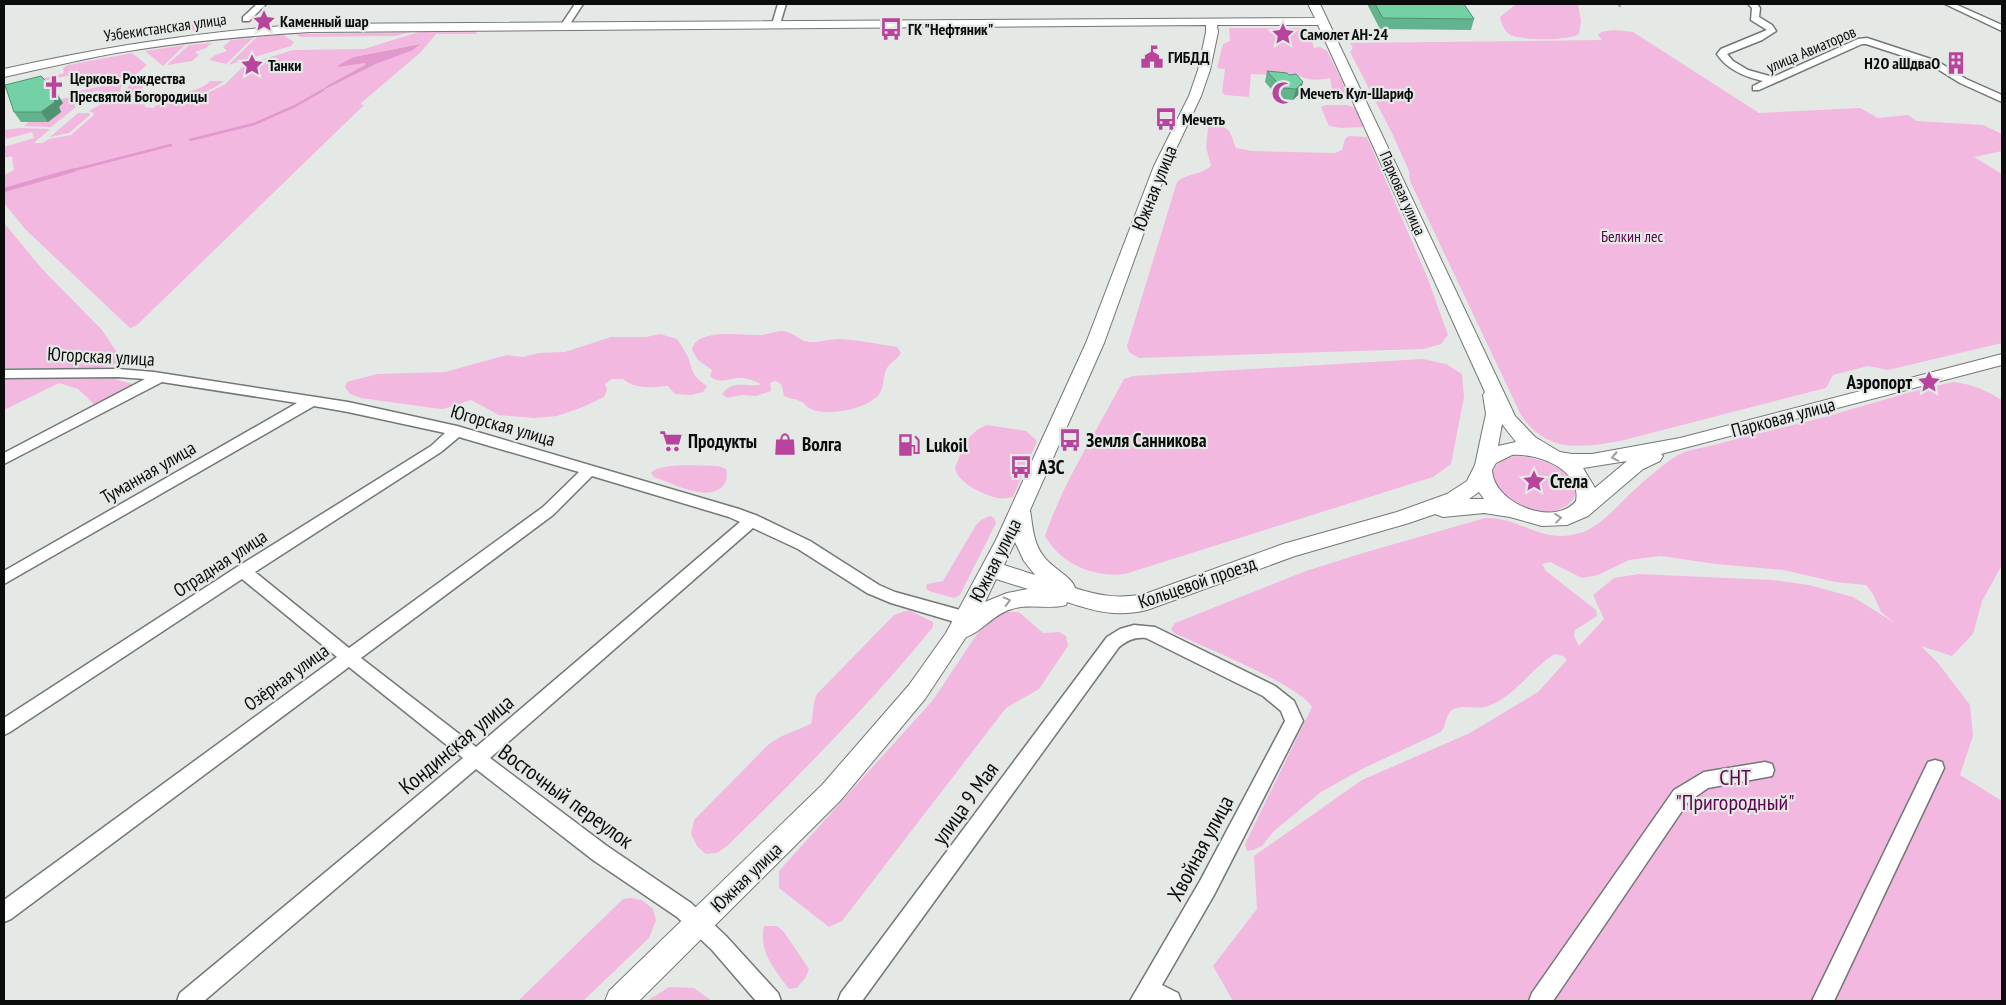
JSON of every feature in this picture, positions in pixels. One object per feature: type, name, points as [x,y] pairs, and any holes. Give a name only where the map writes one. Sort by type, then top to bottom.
[{"type":"main road","name":"Парковая улица","points":[[1314,4],[1378,138],[1490,383],[1514,429],[1524,439],[1546,453],[1572,461],[1592,461],[1680,444],[2002,360]]},
{"type":"main road","name":"Узбекистанская улица","points":[[4,73],[144,46],[275,30],[355,27],[1322,20]]},
{"type":"main road","name":"Южная улица","points":[[619,1001],[811,813],[917,692],[954,639],[992,569],[1095,343],[1161,166],[1195,96],[1204,70],[1212,32],[1211,22]]},
{"type":"main road","name":"Парковая улица","points":[[1483,467],[1495,414],[1490,383]]},
{"type":"main road","name":"Парковая улица","points":[[1580,511],[1636,464],[1680,444]]},
{"type":"main road","points":[[1520,448],[1546,453],[1574,470],[1586,485],[1588,500],[1580,511],[1572,516],[1560,519],[1539,519],[1524,515],[1505,506],[1485,485],[1483,467],[1490,456],[1509,449],[1520,448]]},
{"type":"main road","name":"Кольцевой проезд","points":[[992,569],[1098,604],[1127,606],[1147,602],[1290,550],[1402,518],[1454,499],[1475,485],[1483,467]]},
{"type":"main road","name":"Кольцевой проезд","points":[[1402,518],[1461,506],[1478,505],[1494,506],[1524,515]]},
{"type":"main road","points":[[1020,509],[1022,535],[1037,564],[1059,584],[1098,604]]},
{"type":"main road","points":[[954,639],[972,621],[989,608],[1002,602],[1042,596],[1098,604]]},
{"type":"street","points":[[246,19],[262,4]]},
{"type":"street","points":[[565,25],[579,4]]},
{"type":"street","points":[[776,24],[782,4]]},
{"type":"street","points":[[1752,4],[1756,8],[1754,18],[1772,31],[1724,51],[1722,54],[1724,59],[1737,68],[1766,80],[1774,80]]},
{"type":"street","points":[[1950,4],[2002,28]]},
{"type":"street","name":"улица Авиаторов","points":[[1756,88],[1861,41],[1874,43],[1934,63],[1963,81],[2002,98]]},
{"type":"street","name":"Югорская улица","points":[[4,374],[118,373],[158,378],[312,401],[457,431],[720,508],[753,520],[804,545],[873,589],[965,618]]},
{"type":"street","points":[[4,459],[158,378]]},
{"type":"street","name":"Туманная улица","points":[[4,578],[312,401]]},
{"type":"street","name":"Отрадная улица","points":[[4,727],[243,571],[436,449],[457,431]]},
{"type":"street","name":"Озёрная улица","points":[[4,912],[548,511],[589,471]]},
{"type":"street","name":"Кондинская улица","points":[[188,1001],[476,758],[753,520]]},
{"type":"street","name":"Восточный переулок","points":[[243,571],[348,658],[476,758],[600,853],[670,899],[699,923],[743,969],[770,1001]]},
{"type":"street","name":"Хвойная улица","points":[[1122,635],[1140,630],[1149,632],[1269,691],[1288,706],[1293,715],[1294,722],[1207,888],[1144,995]]},
{"type":"street","name":"улица 9 Мая","points":[[849,1001],[1113,642],[1122,635]]},
{"type":"street","points":[[1823,1001],[1935,768]]},
{"type":"street","points":[[1540,1001],[1681,796],[1704,780],[1765,770]]},
{"type":"street","points":[[1144,995],[1170,1001]]},
{"type":"green space","points":[[1516,4],[1578,4],[1581,21],[1579,34],[1566,38],[1544,39],[1522,38],[1509,34],[1503,26],[1500,17]]},
{"type":"green space","points":[[209,19],[199,30],[106,43]]},
{"type":"green space","points":[[1229,28],[1308,28],[1314,48],[1320,47],[1327,51],[1348,93],[1346,96],[1341,97],[1334,95],[1330,78],[1315,80],[1299,76],[1251,74],[1249,97],[1225,95],[1222,92],[1225,69],[1217,68],[1223,44],[1230,41]]},
{"type":"green space","name":"Белкин лес","points":[[1614,30],[1633,32],[1759,113],[1860,108],[1878,118],[1908,115],[1917,121],[1983,125],[2002,134],[2002,151],[1974,157],[2002,174],[2002,343],[1888,370],[1868,366],[1833,375],[1826,388],[1620,441],[1578,446],[1553,442],[1542,436],[1521,415],[1410,181],[1409,171],[1392,133],[1350,52],[1353,48],[1350,43],[1602,40],[1598,35],[1601,32]]},
{"type":"green space","points":[[476,31],[477,34],[436,34],[421,52],[360,104],[364,105],[137,325],[130,328],[25,229],[4,203],[4,175],[14,170],[12,156],[4,158],[4,147],[34,138],[32,132],[6,139],[4,130],[20,128],[50,129],[34,143],[42,143],[49,139],[71,135],[94,115],[94,113],[89,111],[101,104],[97,103],[95,98],[103,92],[92,92],[78,104],[73,92],[102,86],[108,82],[101,81],[92,84],[104,75],[75,74],[4,90],[4,85],[6,88],[64,73],[63,68],[68,65],[132,53],[147,65],[121,87],[120,96],[132,103],[153,108],[157,105],[203,95],[224,85],[245,65],[293,50],[364,49],[419,32]],"holes":[[[418,44],[407,52],[376,64],[321,90],[365,65],[365,63],[360,63],[354,57]]]},
{"type":"green space","points":[[411,32],[395,36],[301,37],[296,34]]},
{"type":"green space","points":[[283,35],[294,42],[291,46],[228,65],[257,37]]},
{"type":"green space","points":[[253,38],[226,64],[209,60],[215,55],[227,51],[223,47],[231,40]]},
{"type":"green space","points":[[212,43],[206,48],[195,52],[199,55],[192,61],[167,65],[189,45]]},
{"type":"green space","points":[[185,45],[163,66],[145,51]]},
{"type":"green space","points":[[210,81],[224,81],[210,90],[194,96],[161,102],[166,98],[199,88]]},
{"type":"green space","points":[[131,82],[145,82],[142,86],[144,92],[155,96],[147,103],[134,100],[126,95],[126,90]]},
{"type":"green space","points":[[71,97],[76,107],[51,127],[24,126],[56,100]]},
{"type":"green space","points":[[1326,105],[1347,105],[1356,108],[1363,127],[1341,128],[1329,126],[1321,107]]},
{"type":"green space","points":[[78,113],[89,113],[90,115],[69,133],[50,137]]},
{"type":"green space","points":[[1210,126],[1222,126],[1230,133],[1236,148],[1253,151],[1335,153],[1342,150],[1345,139],[1349,136],[1367,137],[1426,274],[1448,335],[1441,344],[1424,349],[1139,358],[1129,352],[1127,346],[1177,182],[1211,166],[1206,147],[1208,128]]},
{"type":"green space","points":[[4,223],[43,270],[102,330],[118,354],[116,364],[99,368],[4,368]]},
{"type":"green space","points":[[781,331],[809,342],[839,339],[854,340],[897,347],[901,353],[887,368],[880,393],[875,399],[848,410],[827,412],[811,409],[800,401],[784,396],[781,385],[774,381],[770,383],[771,391],[756,396],[742,395],[727,398],[722,394],[732,386],[761,384],[743,378],[716,380],[710,376],[712,370],[698,360],[692,350],[695,343],[711,335],[761,335]]},
{"type":"green space","points":[[660,334],[677,339],[688,357],[692,370],[707,386],[703,392],[691,395],[675,394],[668,386],[639,386],[623,379],[612,379],[605,384],[607,390],[604,397],[557,416],[534,418],[499,415],[471,400],[443,409],[361,398],[350,394],[345,387],[347,382],[377,374],[445,372],[507,355],[523,357],[539,353],[565,352],[611,337],[646,337]]},
{"type":"green space","points":[[1423,359],[1446,364],[1462,374],[1464,397],[1451,464],[1433,477],[1125,574],[1102,574],[1079,567],[1060,554],[1045,536],[1071,475],[1124,379],[1133,376]]},
{"type":"green space","points":[[49,377],[115,379],[136,385],[96,406],[78,389],[59,383],[4,410],[4,379]]},
{"type":"green space","name":"СНТ \"Пригородный\"","points":[[1953,382],[1966,384],[1984,390],[2002,400],[2002,565],[1982,601],[1973,634],[1952,656],[1921,646],[1938,663],[1970,705],[1973,736],[1960,775],[2002,801],[2002,1001],[1233,1001],[1213,966],[1257,909],[1254,856],[1362,780],[1470,733],[1538,692],[1567,660],[1563,656],[1555,654],[1498,702],[1488,706],[1454,709],[1449,713],[1441,732],[1364,768],[1321,792],[1274,831],[1262,846],[1247,851],[1245,844],[1312,707],[1289,688],[1270,677],[1174,633],[1171,629],[1175,623],[1306,571],[1485,518],[1510,522],[1554,536],[1580,533],[1601,521],[1654,473],[1682,453],[1821,418]],"holes":[[[1661,556],[1716,564],[1784,570],[1835,582],[1866,585],[1873,594],[1881,612],[1895,623],[1853,597],[1809,585],[1772,580],[1639,574],[1614,578],[1593,595],[1604,619],[1579,646],[1574,636],[1575,630],[1597,616],[1596,610],[1546,571],[1542,564],[1550,562],[1582,578],[1598,575],[1629,560]]]},
{"type":"green space","points":[[987,425],[1026,431],[1037,441],[1013,497],[997,498],[978,491],[961,478],[955,468],[966,442],[974,432]]},
{"type":"green space","points":[[1514,456],[1542,461],[1568,474],[1574,480],[1576,487],[1574,499],[1563,508],[1549,512],[1524,507],[1511,500],[1494,481],[1493,472],[1499,463]]},
{"type":"green space","points":[[672,466],[718,466],[726,469],[726,481],[722,487],[707,493],[679,487],[654,477],[651,473],[663,467]]},
{"type":"green space","points":[[990,516],[994,518],[996,523],[960,595],[954,598],[929,591],[926,588],[927,584],[943,581],[976,525],[981,520]]},
{"type":"green space","points":[[909,610],[933,622],[933,627],[909,656],[859,712],[727,846],[717,853],[706,854],[697,846],[691,834],[694,820],[769,744],[782,736],[811,724],[814,701],[817,694],[894,615]]},
{"type":"green space","points":[[999,612],[1019,612],[1043,633],[1059,632],[1066,636],[1068,646],[1039,689],[1006,708],[842,921],[829,927],[779,888],[779,871],[933,700],[979,631]]},
{"type":"green space","points":[[623,899],[642,900],[653,909],[656,920],[649,938],[583,1001],[518,1001]]},
{"type":"green space","points":[[764,926],[777,926],[784,932],[809,969],[806,977],[797,988],[789,989],[769,960],[763,944]]},
{"type":"green space","points":[[669,987],[694,988],[712,1001],[647,1001]]},
{"type":"shaded area","points":[[420,44],[413,50],[376,64],[319,92],[365,65],[365,63],[337,67],[354,57]]},
{"type":"building","points":[[1375,4],[1464,4],[1474,19],[1383,18]]},
{"type":"building","points":[[1267,71],[1287,73],[1289,75],[1296,74],[1303,82],[1296,89],[1282,88]]},
{"type":"building","points":[[41,76],[57,93],[53,97],[55,102],[41,112],[14,112],[5,85]]},
{"type":"waterway","points":[[190,140],[254,124],[295,106],[323,90]]},
{"type":"waterway","points":[[70,171],[171,145]]},
{"type":"waterway","points":[[4,190],[74,170]]},
{"type":"place","name":"Каменный шар","points":[[264,21]]},
{"type":"place","name":"ГК \"Нефтяник\"","points":[[891,29]]},
{"type":"place","name":"Самолет АН-24","points":[[1283,34]]},
{"type":"place","name":"ГИБДД","points":[[1152,57]]},
{"type":"place","name":"H2O аШдваО","points":[[1956,63]]},
{"type":"place","name":"Танки","points":[[252,65]]},
{"type":"place","name":"Церковь Рождества Пресвятой Богородицы","points":[[54,87]]},
{"type":"place","name":"Мечеть Кул-Шариф","points":[[1283,93]]},
{"type":"place","name":"Мечеть","points":[[1166,119]]},
{"type":"place","name":"Аэропорт","points":[[1929,382]]},
{"type":"place","name":"Земля Санникова","points":[[1070,440]]},
{"type":"place","name":"Продукты","points":[[671,441]]},
{"type":"place","name":"Волга","points":[[785,444]]},
{"type":"place","name":"Lukoil","points":[[909,445]]},
{"type":"place","name":"АЗС","points":[[1021,467]]},
{"type":"place","name":"Стела","points":[[1534,481]]}]
